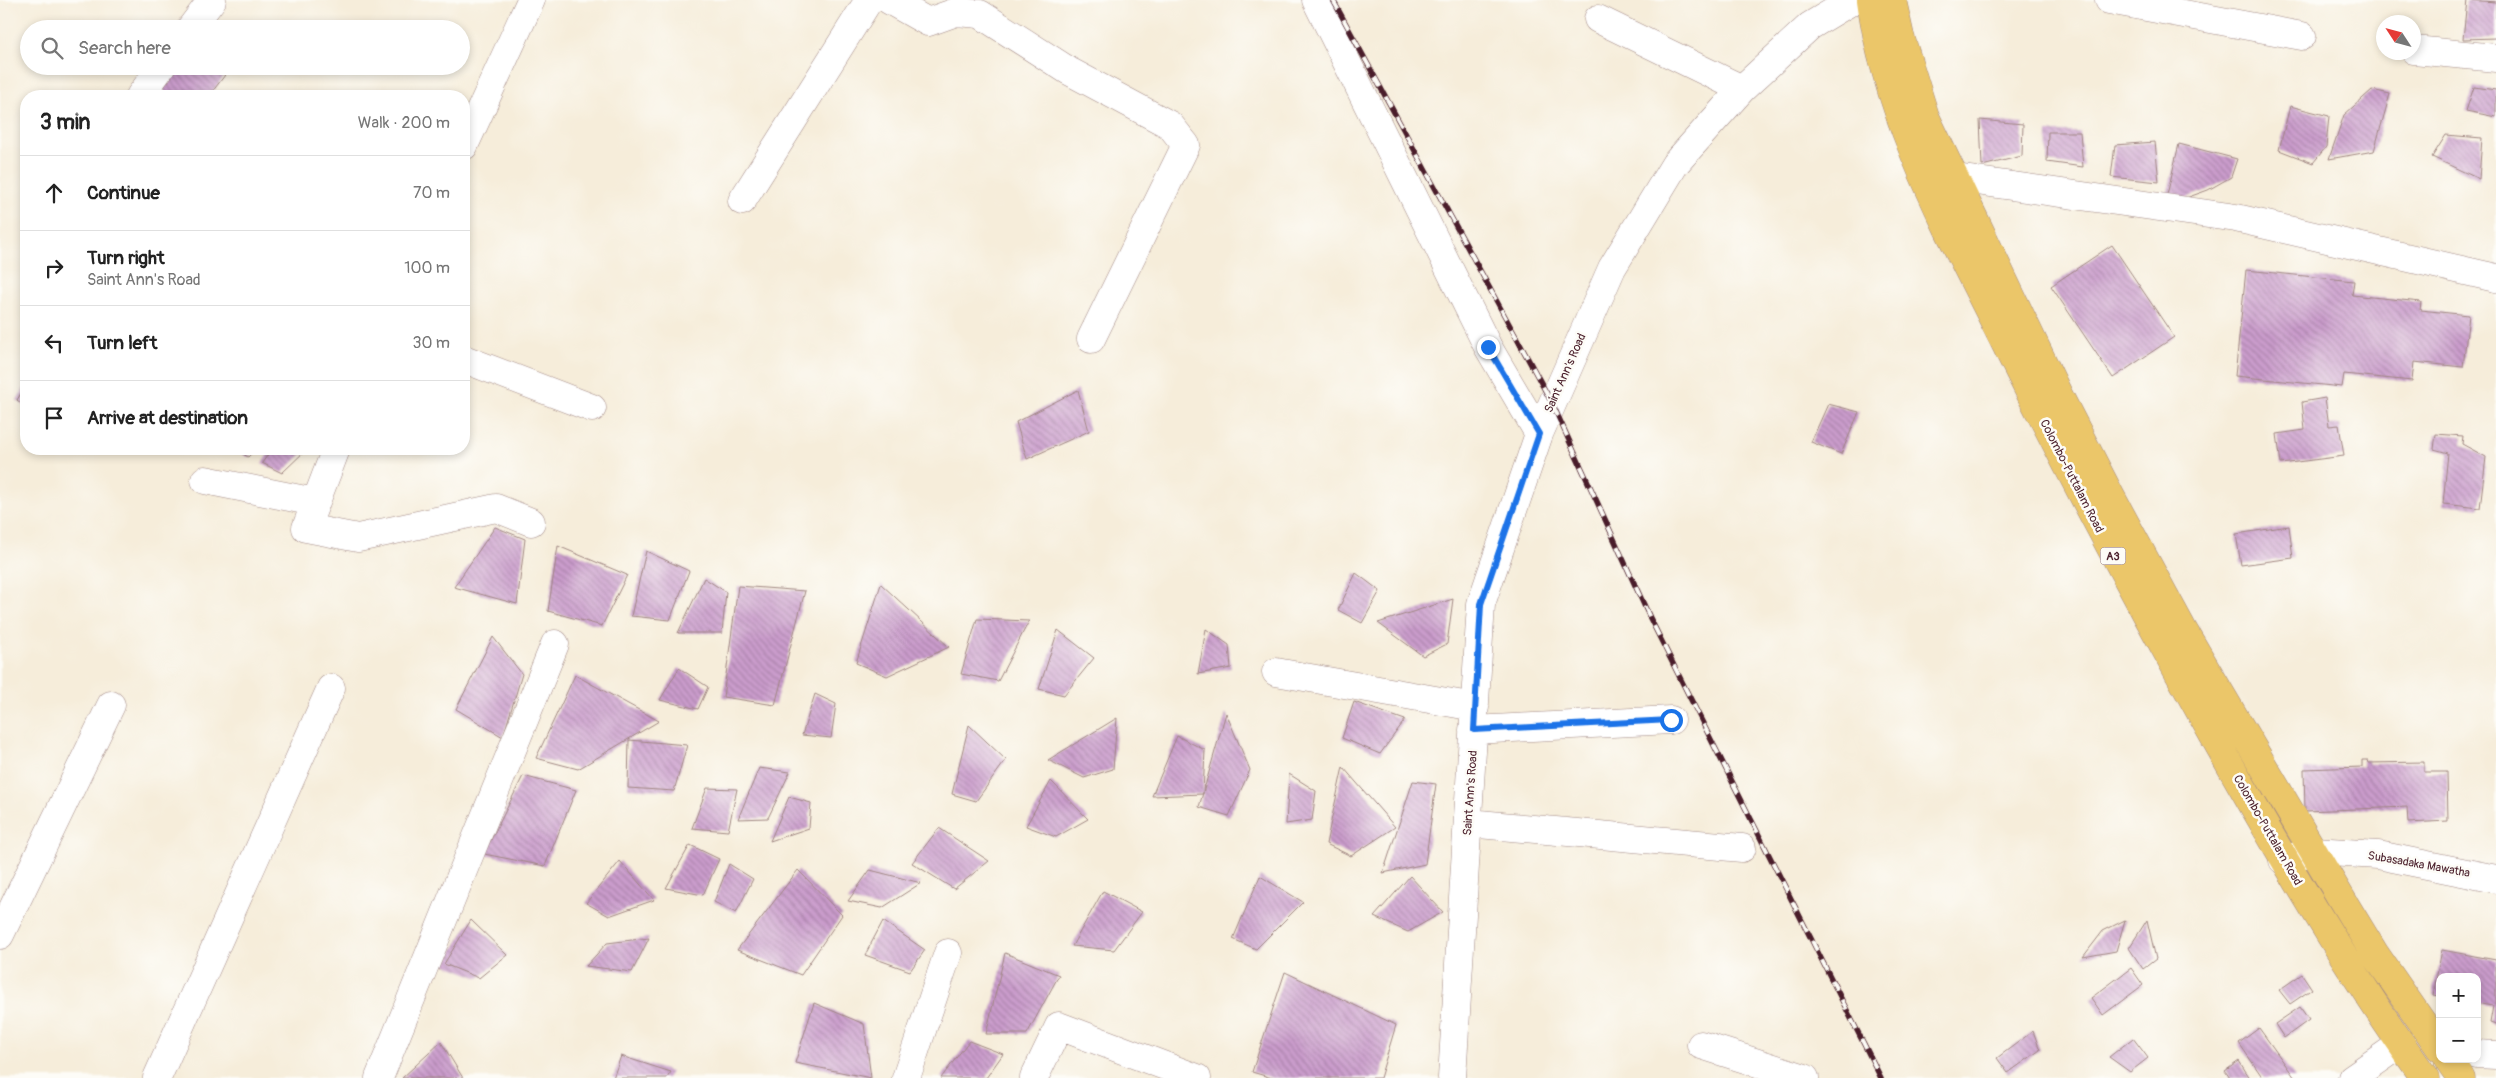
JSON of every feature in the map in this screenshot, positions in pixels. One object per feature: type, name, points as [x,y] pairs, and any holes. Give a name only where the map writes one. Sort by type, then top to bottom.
[{"type":"highway","name":"Colombo-Puttalam Road","points":[[1871,0],[1876,39],[1897,109],[1934,195],[2099,530],[2284,860],[2405,1050],[2425,1078]]},
{"type":"highway","name":"Colombo-Puttalam Road","points":[[1892,0],[1900,36],[1925,116],[2060,398],[2111,497],[2182,628],[2375,954],[2436,1042]]},
{"type":"highway","points":[[2451,1063],[2461,1078]]},
{"type":"street","points":[[197,20],[212,0]]},
{"type":"street","points":[[470,133],[531,0]]},
{"type":"street","points":[[742,201],[869,0]]},
{"type":"street","points":[[889,0],[928,22],[956,12],[980,14],[1069,71],[1170,125],[1186,145],[1091,338]]},
{"type":"street","points":[[1316,0],[1488,347],[1539,434]]},
{"type":"street","name":"Saint Ann's Road","points":[[1452,1078],[1481,604],[1539,434],[1612,268],[1675,164],[1742,89],[1810,26],[1853,0]]},
{"type":"street","points":[[2109,0],[2302,36]]},
{"type":"street","points":[[1598,20],[1742,89]]},
{"type":"street","points":[[2421,51],[2496,58]]},
{"type":"street","points":[[144,90],[155,75]]},
{"type":"street","points":[[1956,178],[2236,218],[2496,278]]},
{"type":"street","points":[[470,361],[592,408]]},
{"type":"street","points":[[334,455],[306,528],[358,538],[496,508],[531,522]]},
{"type":"street","points":[[205,480],[315,502]]},
{"type":"street","points":[[379,1078],[556,644]]},
{"type":"street","points":[[1276,672],[1474,719],[1671,720]]},
{"type":"street","points":[[157,1078],[331,688]]},
{"type":"street","points":[[0,935],[111,705]]},
{"type":"street","points":[[1468,822],[1742,848]]},
{"type":"street","name":"Subasadaka Mawatha","points":[[2284,860],[2314,851],[2378,855],[2496,879]]},
{"type":"street","points":[[906,1078],[948,953]]},
{"type":"street","points":[[1034,1078],[1059,1026],[1197,1078]]},
{"type":"street","points":[[1701,1045],[1805,1078]]},
{"type":"street","points":[[2352,1078],[2405,1050],[2436,1052]]},
{"type":"street","points":[[2481,1054],[2496,1055]]},
{"type":"building","points":[[2467,0],[2496,2],[2496,38],[2463,39]]},
{"type":"building","points":[[173,75],[225,75],[214,90],[162,90]]},
{"type":"building","points":[[2474,87],[2496,90],[2496,117],[2466,111]]},
{"type":"building","points":[[2372,90],[2390,94],[2374,151],[2329,159],[2344,115]]},
{"type":"building","points":[[2290,106],[2329,116],[2326,147],[2313,163],[2279,150]]},
{"type":"building","points":[[1980,120],[2023,124],[2022,156],[1982,166]]},
{"type":"building","points":[[2048,132],[2080,132],[2083,167],[2047,162]]},
{"type":"building","points":[[2446,135],[2482,138],[2479,179],[2432,157]]},
{"type":"building","points":[[2155,142],[2159,182],[2111,177],[2115,145]]},
{"type":"building","points":[[2179,144],[2237,159],[2231,177],[2208,190],[2186,198],[2167,195]]},
{"type":"building","points":[[2112,245],[2174,337],[2113,378],[2051,286]]},
{"type":"building","points":[[2246,270],[2354,281],[2352,295],[2421,302],[2420,310],[2469,315],[2463,367],[2414,362],[2412,381],[2344,374],[2342,387],[2235,376]]},
{"type":"building","points":[[1078,390],[1089,431],[1027,459],[1016,422]]},
{"type":"building","points":[[2325,398],[2329,426],[2339,425],[2344,456],[2281,464],[2277,434],[2305,430],[2302,402]]},
{"type":"building","points":[[1828,404],[1859,412],[1841,454],[1811,442]]},
{"type":"building","points":[[2436,434],[2463,436],[2462,444],[2486,457],[2480,508],[2443,504],[2448,453],[2434,449]]},
{"type":"building","points":[[268,455],[301,455],[282,473],[262,463]]},
{"type":"building","points":[[2289,526],[2293,558],[2241,565],[2236,534]]},
{"type":"building","points":[[495,527],[525,539],[517,604],[454,587]]},
{"type":"building","points":[[558,546],[627,575],[602,626],[548,611]]},
{"type":"building","points":[[646,551],[689,571],[670,620],[631,616]]},
{"type":"building","points":[[1356,573],[1380,591],[1362,623],[1338,610]]},
{"type":"building","points":[[704,578],[726,592],[722,633],[678,633]]},
{"type":"building","points":[[881,584],[949,647],[887,676],[856,663]]},
{"type":"building","points":[[738,586],[805,591],[775,705],[723,697]]},
{"type":"building","points":[[1453,599],[1447,644],[1423,656],[1378,623]]},
{"type":"building","points":[[977,619],[1029,621],[998,681],[961,674]]},
{"type":"building","points":[[1206,629],[1229,645],[1231,668],[1198,674]]},
{"type":"building","points":[[1058,630],[1094,658],[1064,695],[1039,689]]},
{"type":"building","points":[[493,637],[522,674],[503,737],[456,709]]},
{"type":"building","points":[[679,668],[708,687],[698,709],[660,700]]},
{"type":"building","points":[[575,675],[659,721],[578,769],[536,758]]},
{"type":"building","points":[[815,694],[836,704],[831,738],[802,735]]},
{"type":"building","points":[[1354,702],[1405,720],[1380,754],[1342,738]]},
{"type":"building","points":[[1226,713],[1250,770],[1229,816],[1199,807]]},
{"type":"building","points":[[1117,718],[1113,769],[1084,778],[1048,760]]},
{"type":"building","points":[[969,725],[1006,760],[976,801],[952,794]]},
{"type":"building","points":[[1177,736],[1205,750],[1203,794],[1152,796]]},
{"type":"building","points":[[629,740],[687,745],[674,791],[628,788]]},
{"type":"building","points":[[2362,760],[2368,760],[2369,763],[2424,762],[2424,772],[2447,772],[2448,821],[2408,823],[2407,807],[2305,811],[2304,769],[2362,767]]},
{"type":"building","points":[[1343,767],[1395,827],[1351,856],[1326,844]]},
{"type":"building","points":[[759,768],[790,772],[768,818],[738,819]]},
{"type":"building","points":[[1289,774],[1316,791],[1312,820],[1286,824]]},
{"type":"building","points":[[523,776],[576,790],[545,866],[484,854]]},
{"type":"building","points":[[1051,781],[1088,819],[1056,837],[1026,826]]},
{"type":"building","points":[[1413,781],[1436,784],[1425,864],[1383,873]]},
{"type":"building","points":[[707,788],[737,789],[728,831],[692,828]]},
{"type":"building","points":[[789,797],[811,803],[809,828],[770,841]]},
{"type":"building","points":[[939,828],[989,861],[954,889],[912,863]]},
{"type":"building","points":[[690,845],[719,859],[703,895],[666,888]]},
{"type":"building","points":[[620,861],[654,900],[609,916],[586,903]]},
{"type":"building","points":[[729,864],[753,879],[736,913],[714,902]]},
{"type":"building","points":[[798,870],[842,915],[801,975],[737,950]]},
{"type":"building","points":[[870,870],[921,883],[882,908],[848,901]]},
{"type":"building","points":[[1260,876],[1303,902],[1256,949],[1233,939]]},
{"type":"building","points":[[1410,876],[1443,912],[1408,932],[1374,917]]},
{"type":"building","points":[[1103,891],[1142,912],[1114,950],[1072,946]]},
{"type":"building","points":[[471,920],[507,955],[479,978],[444,964]]},
{"type":"building","points":[[2125,920],[2116,951],[2083,957],[2103,931]]},
{"type":"building","points":[[2147,920],[2156,959],[2143,969],[2129,948]]},
{"type":"building","points":[[883,921],[925,950],[910,971],[865,955]]},
{"type":"building","points":[[649,938],[632,972],[586,966],[607,943]]},
{"type":"building","points":[[2442,950],[2496,960],[2496,1025],[2490,1023],[2493,1006],[2481,1004],[2481,973],[2437,973]]},
{"type":"building","points":[[1005,953],[1059,975],[1027,1034],[986,1034]]},
{"type":"building","points":[[2131,968],[2143,985],[2103,1015],[2091,998]]},
{"type":"building","points":[[1285,972],[1396,1025],[1380,1078],[1272,1078],[1252,1072]]},
{"type":"building","points":[[2302,974],[2312,989],[2290,1004],[2279,990]]},
{"type":"building","points":[[2436,980],[2436,995],[2433,995]]},
{"type":"building","points":[[814,1003],[864,1024],[871,1078],[795,1063]]},
{"type":"building","points":[[2300,1007],[2309,1020],[2284,1038],[2275,1024]]},
{"type":"building","points":[[2259,1028],[2295,1078],[2263,1078],[2239,1043]]},
{"type":"building","points":[[2033,1031],[2040,1050],[2008,1073],[1997,1058]]},
{"type":"building","points":[[2133,1038],[2148,1058],[2130,1072],[2109,1057]]},
{"type":"building","points":[[969,1041],[1003,1054],[986,1078],[941,1078]]},
{"type":"building","points":[[441,1042],[463,1078],[402,1078]]},
{"type":"building","points":[[621,1056],[671,1072],[667,1078],[613,1078]]},
{"type":"building","points":[[2239,1061],[2250,1078],[2230,1078],[2225,1071]]},
{"type":"railway","points":[[1333,0],[1552,403],[1650,618],[1881,1078]]},
{"type":"route","points":[[1488,347],[1539,434],[1481,604],[1474,730],[1671,720]]}]
